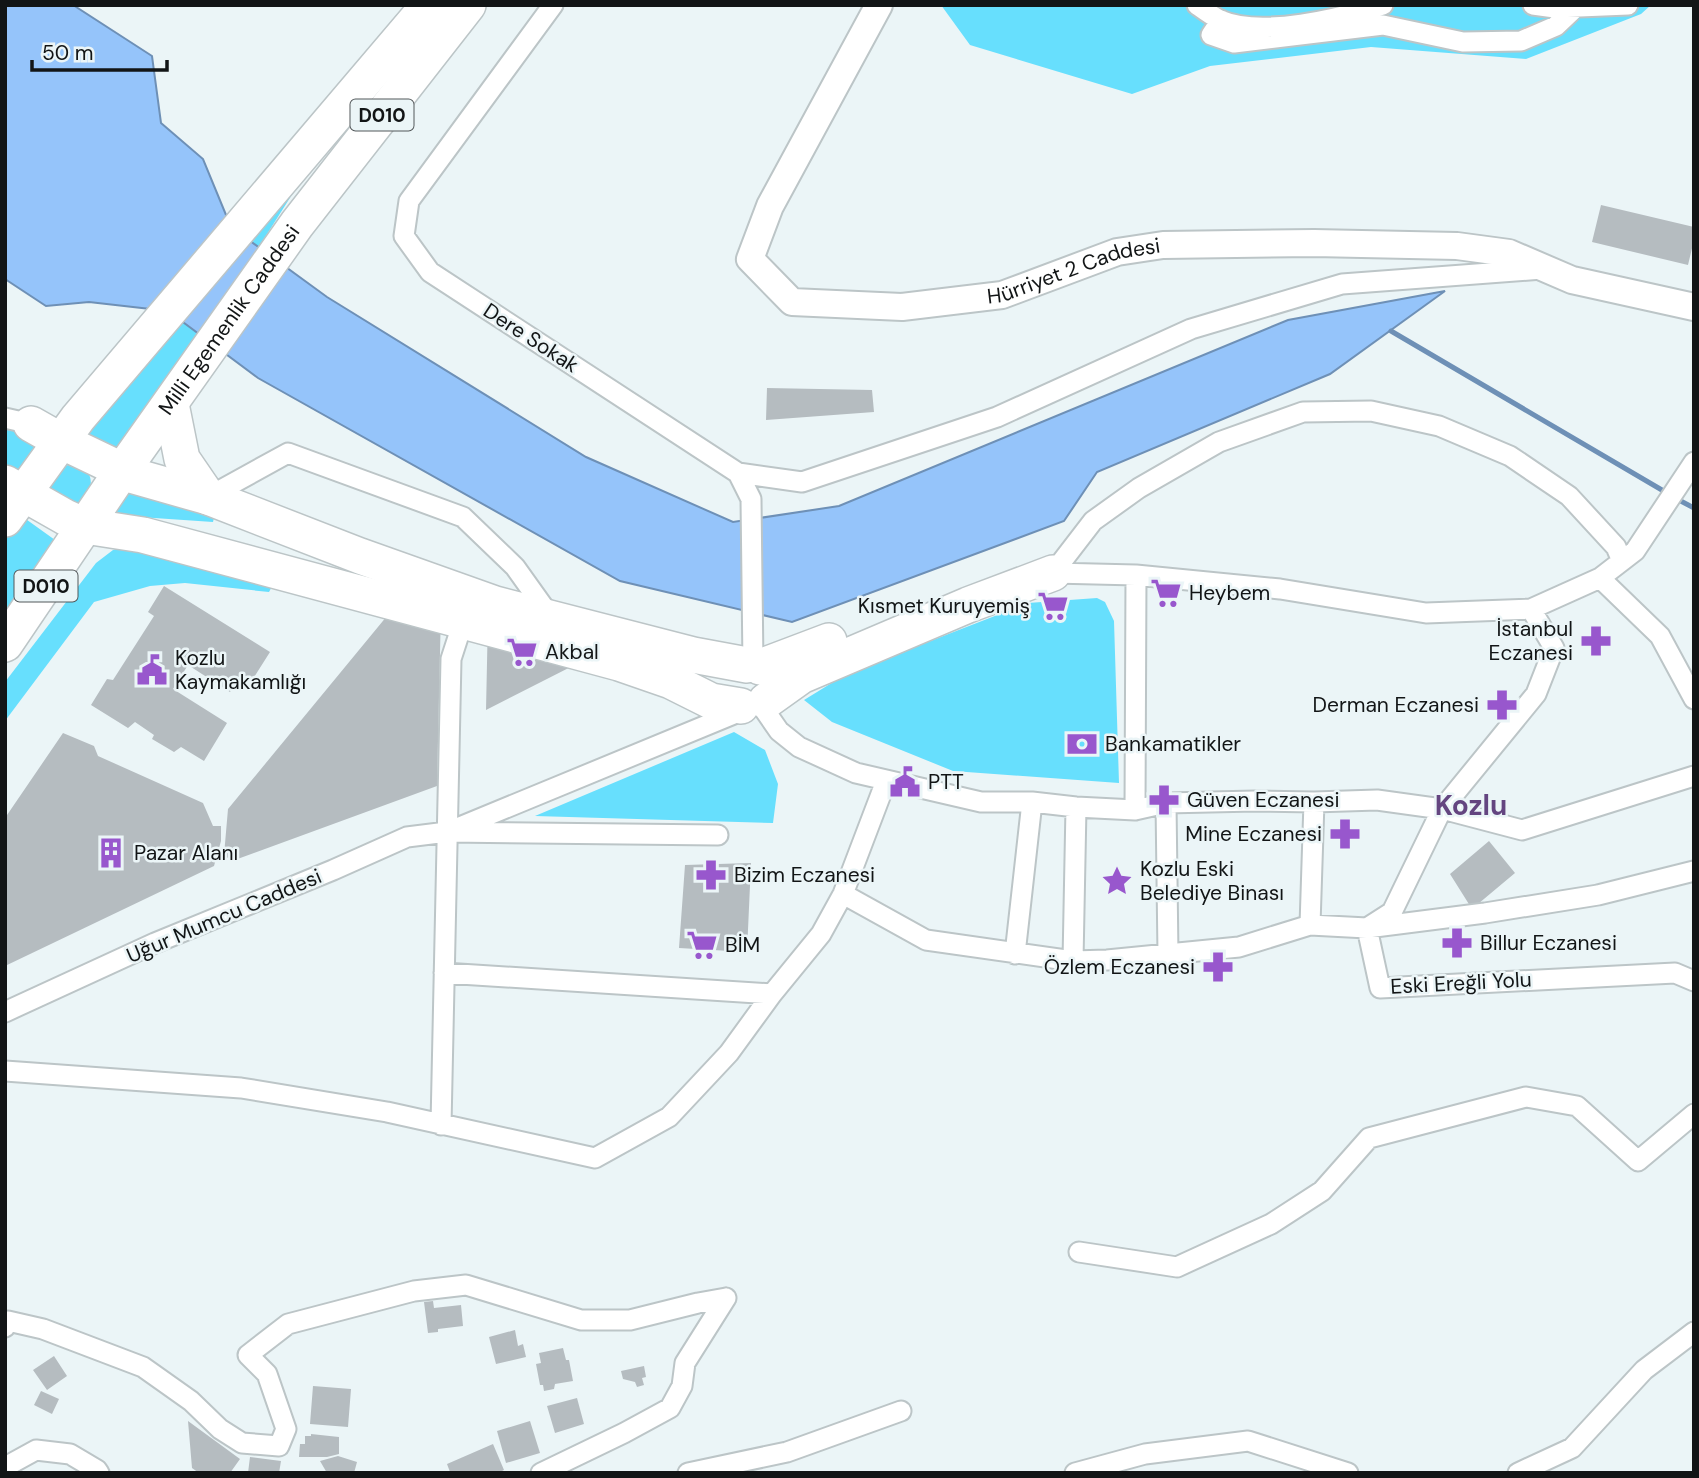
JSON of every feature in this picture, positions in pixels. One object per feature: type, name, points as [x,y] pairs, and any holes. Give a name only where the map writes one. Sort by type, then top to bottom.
[{"type":"highway","name":"Milli Egemenlik Caddesi","points":[[11,498],[429,5]]},
{"type":"highway","name":"Milli Egemenlik Caddesi","points":[[5,645],[122,471],[297,224],[468,5]]},
{"type":"highway","points":[[178,393],[183,459],[208,497]]},
{"type":"highway","points":[[18,421],[69,430],[122,471],[208,497],[360,556],[495,604],[693,655],[753,665]]},
{"type":"highway","points":[[11,498],[65,517],[77,539],[143,535],[619,663],[671,681],[711,701],[754,705],[802,676],[1053,573]]},
{"type":"highway","points":[[754,705],[731,697],[728,684],[734,671],[1002,573],[1033,569],[1053,573]]},
{"type":"street","name":"Dere Sokak","points":[[553,5],[409,201],[404,236],[430,272],[738,473]]},
{"type":"street","name":"Hürriyet 2 Caddesi","points":[[879,5],[770,206],[750,259],[792,302],[902,307],[1002,295],[1117,252],[1163,244],[1314,243],[1457,246],[1509,253],[1572,280],[1694,307]]},
{"type":"street","points":[[1197,5],[1221,20],[1252,27],[1342,18],[1383,5]]},
{"type":"street","points":[[1533,5],[1576,8],[1628,5]]},
{"type":"street","points":[[1221,20],[1211,36],[1234,43],[1383,26],[1463,43],[1521,41],[1556,26],[1576,8]]},
{"type":"street","points":[[738,473],[802,482],[997,416],[1191,329],[1342,284],[1542,269]]},
{"type":"street","points":[[1053,573],[1093,521],[1139,488],[1219,442],[1303,412],[1371,411],[1440,426],[1510,456],[1569,496],[1628,556]]},
{"type":"street","points":[[208,497],[288,453],[463,517],[515,567],[552,620]]},
{"type":"street","points":[[1053,573],[1136,575],[1280,589],[1426,613],[1531,609],[1600,578],[1628,556],[1694,462]]},
{"type":"street","points":[[738,473],[751,499],[753,665]]},
{"type":"street","points":[[1135,810],[1136,575]]},
{"type":"street","points":[[1600,578],[1660,636],[1694,699]]},
{"type":"street","points":[[1367,928],[1392,912],[1442,809],[1536,694],[1554,648],[1531,609]]},
{"type":"street","points":[[441,1125],[452,659],[463,622]]},
{"type":"street","points":[[447,832],[754,705],[779,732],[799,747],[856,773],[981,802],[1032,802],[1135,810],[1166,803],[1377,800],[1442,809],[1522,830],[1694,776]]},
{"type":"street","points":[[5,1071],[241,1088],[387,1112],[595,1157],[669,1117],[729,1054],[772,994],[821,934],[843,894],[886,781]]},
{"type":"street","points":[[1015,954],[1032,802]]},
{"type":"street","points":[[1310,925],[1314,802]]},
{"type":"street","points":[[1166,803],[1168,955]]},
{"type":"street","points":[[1073,961],[1076,807]]},
{"type":"street","points":[[447,832],[718,835]]},
{"type":"street","name":"Uğur Mumcu Caddesi","points":[[5,1012],[155,943],[407,837],[447,832]]},
{"type":"street","points":[[843,894],[926,940],[1073,961],[1239,947],[1310,925],[1367,928],[1598,895],[1694,871]]},
{"type":"street","name":"Eski Ereğli Yolu","points":[[1367,928],[1380,988],[1675,973],[1694,981]]},
{"type":"street","points":[[444,974],[772,994]]},
{"type":"street","points":[[1079,1252],[1177,1267],[1270,1224],[1322,1191],[1369,1138],[1526,1097],[1577,1106],[1638,1161],[1694,1114]]},
{"type":"street","points":[[5,1326],[8,1321],[43,1329],[143,1367],[191,1401],[220,1429],[242,1443],[279,1446],[286,1429],[267,1374],[248,1355],[288,1324],[414,1291],[466,1285],[581,1320],[630,1320],[726,1298],[685,1363],[682,1386],[670,1408],[541,1473]]},
{"type":"street","points":[[1518,1473],[1572,1448],[1644,1370],[1694,1332]]},
{"type":"street","points":[[688,1473],[787,1452],[901,1411]]},
{"type":"street","points":[[1075,1473],[1145,1454],[1248,1441],[1348,1473]]},
{"type":"street","points":[[5,1467],[36,1450],[70,1454],[99,1473]]},
{"type":"shaded area","points":[[5,5],[73,5],[152,56],[161,123],[203,159],[231,227],[327,297],[586,457],[733,522],[839,506],[1288,320],[1445,291],[1330,374],[1097,472],[1064,521],[792,622],[620,581],[258,378],[168,311],[89,302],[46,306],[5,279]]},
{"type":"shaded area","points":[[941,5],[1651,5],[1641,14],[1526,59],[1371,47],[1210,66],[1132,94],[970,45]]},
{"type":"shaded area","points":[[293,193],[124,461],[78,428]]},
{"type":"shaded area","points":[[5,427],[44,442],[15,477],[5,468]]},
{"type":"shaded area","points":[[69,465],[89,474],[91,485],[83,506],[54,505],[47,483],[62,466]]},
{"type":"shaded area","points":[[125,489],[215,513],[213,522],[110,515]]},
{"type":"shaded area","points":[[16,512],[62,545],[5,624],[5,529]]},
{"type":"shaded area","points":[[133,545],[275,581],[269,592],[185,583],[150,586],[94,602],[5,721],[5,682],[96,563],[113,550]]},
{"type":"shaded area","points":[[1097,598],[1105,602],[1114,621],[1119,783],[953,771],[832,722],[804,700],[848,673],[1028,603]]},
{"type":"shaded area","points":[[734,732],[765,750],[778,784],[773,823],[535,816]]},
{"type":"building","points":[[1601,205],[1694,227],[1688,265],[1592,242]]},
{"type":"building","points":[[767,388],[872,390],[874,412],[766,420]]},
{"type":"building","name":"Kozlu Kaymakamlığı","points":[[164,586],[270,652],[251,682],[240,676],[230,692],[188,665],[173,689],[227,723],[204,761],[181,747],[174,752],[152,739],[154,735],[135,722],[128,728],[91,705],[107,679],[113,680],[154,616],[148,612]]},
{"type":"building","points":[[401,599],[441,609],[437,786],[232,861],[224,855],[228,809]]},
{"type":"building","points":[[488,616],[608,648],[486,710]]},
{"type":"building","name":"Pazar Alanı","points":[[63,733],[94,746],[98,756],[203,803],[213,826],[221,826],[221,841],[214,866],[5,966],[5,818]]},
{"type":"building","points":[[1489,841],[1515,873],[1472,909],[1450,874]]},
{"type":"building","points":[[751,863],[747,952],[679,948],[685,865]]},
{"type":"building","points":[[433,1301],[434,1308],[461,1305],[463,1326],[428,1333],[424,1302]]},
{"type":"building","points":[[515,1330],[518,1346],[523,1344],[526,1357],[496,1364],[489,1337]]},
{"type":"building","points":[[563,1348],[566,1360],[569,1360],[573,1381],[555,1384],[554,1389],[544,1391],[543,1385],[540,1385],[536,1364],[541,1363],[539,1353]]},
{"type":"building","points":[[54,1356],[67,1376],[47,1390],[33,1370]]},
{"type":"building","points":[[644,1366],[644,1385],[637,1387],[635,1382],[623,1379],[621,1371]]},
{"type":"building","points":[[313,1386],[351,1389],[348,1427],[310,1424]]},
{"type":"building","points":[[41,1391],[59,1399],[52,1414],[34,1405]]},
{"type":"building","points":[[577,1398],[584,1424],[555,1433],[547,1406]]},
{"type":"building","points":[[188,1421],[240,1459],[230,1473],[199,1473],[192,1468]]},
{"type":"building","points":[[530,1421],[540,1453],[506,1463],[497,1431]]},
{"type":"building","points":[[311,1434],[339,1437],[339,1454],[299,1457],[300,1444],[305,1444],[305,1436]]},
{"type":"building","points":[[493,1444],[504,1470],[498,1473],[450,1472],[447,1464]]},
{"type":"building","points":[[338,1456],[357,1462],[354,1473],[327,1473],[320,1461]]},
{"type":"building","points":[[250,1457],[281,1461],[279,1473],[248,1473]]},
{"type":"waterway","points":[[1391,331],[1667,493]]},
{"type":"waterway","points":[[1675,498],[1694,508]]},
{"type":"place","name":"Heybem","points":[[1166,593]]},
{"type":"place","name":"Kısmet Kuruyemiş","points":[[1053,606]]},
{"type":"place","name":"İstanbul Eczanesi","points":[[1596,641]]},
{"type":"place","name":"Akbal","points":[[522,652]]},
{"type":"place","name":"Kozlu Kaymakamlığı","points":[[152,670]]},
{"type":"place","name":"Derman Eczanesi","points":[[1502,705]]},
{"type":"place","name":"Bankamatikler","points":[[1082,744]]},
{"type":"place","name":"PTT","points":[[905,782]]},
{"type":"place","name":"Güven Eczanesi","points":[[1164,800]]},
{"type":"place","name":"Mine Eczanesi","points":[[1345,834]]},
{"type":"place","name":"Pazar Alanı","points":[[111,853]]},
{"type":"place","name":"Bizim Eczanesi","points":[[711,875]]},
{"type":"place","name":"Kozlu Eski Belediye Binası","points":[[1117,881]]},
{"type":"place","name":"Billur Eczanesi","points":[[1457,943]]},
{"type":"place","name":"BİM","points":[[702,945]]},
{"type":"place","name":"Özlem Eczanesi","points":[[1218,967]]},
{"type":"district","name":"Kozlu","points":[[1471,805]]}]
